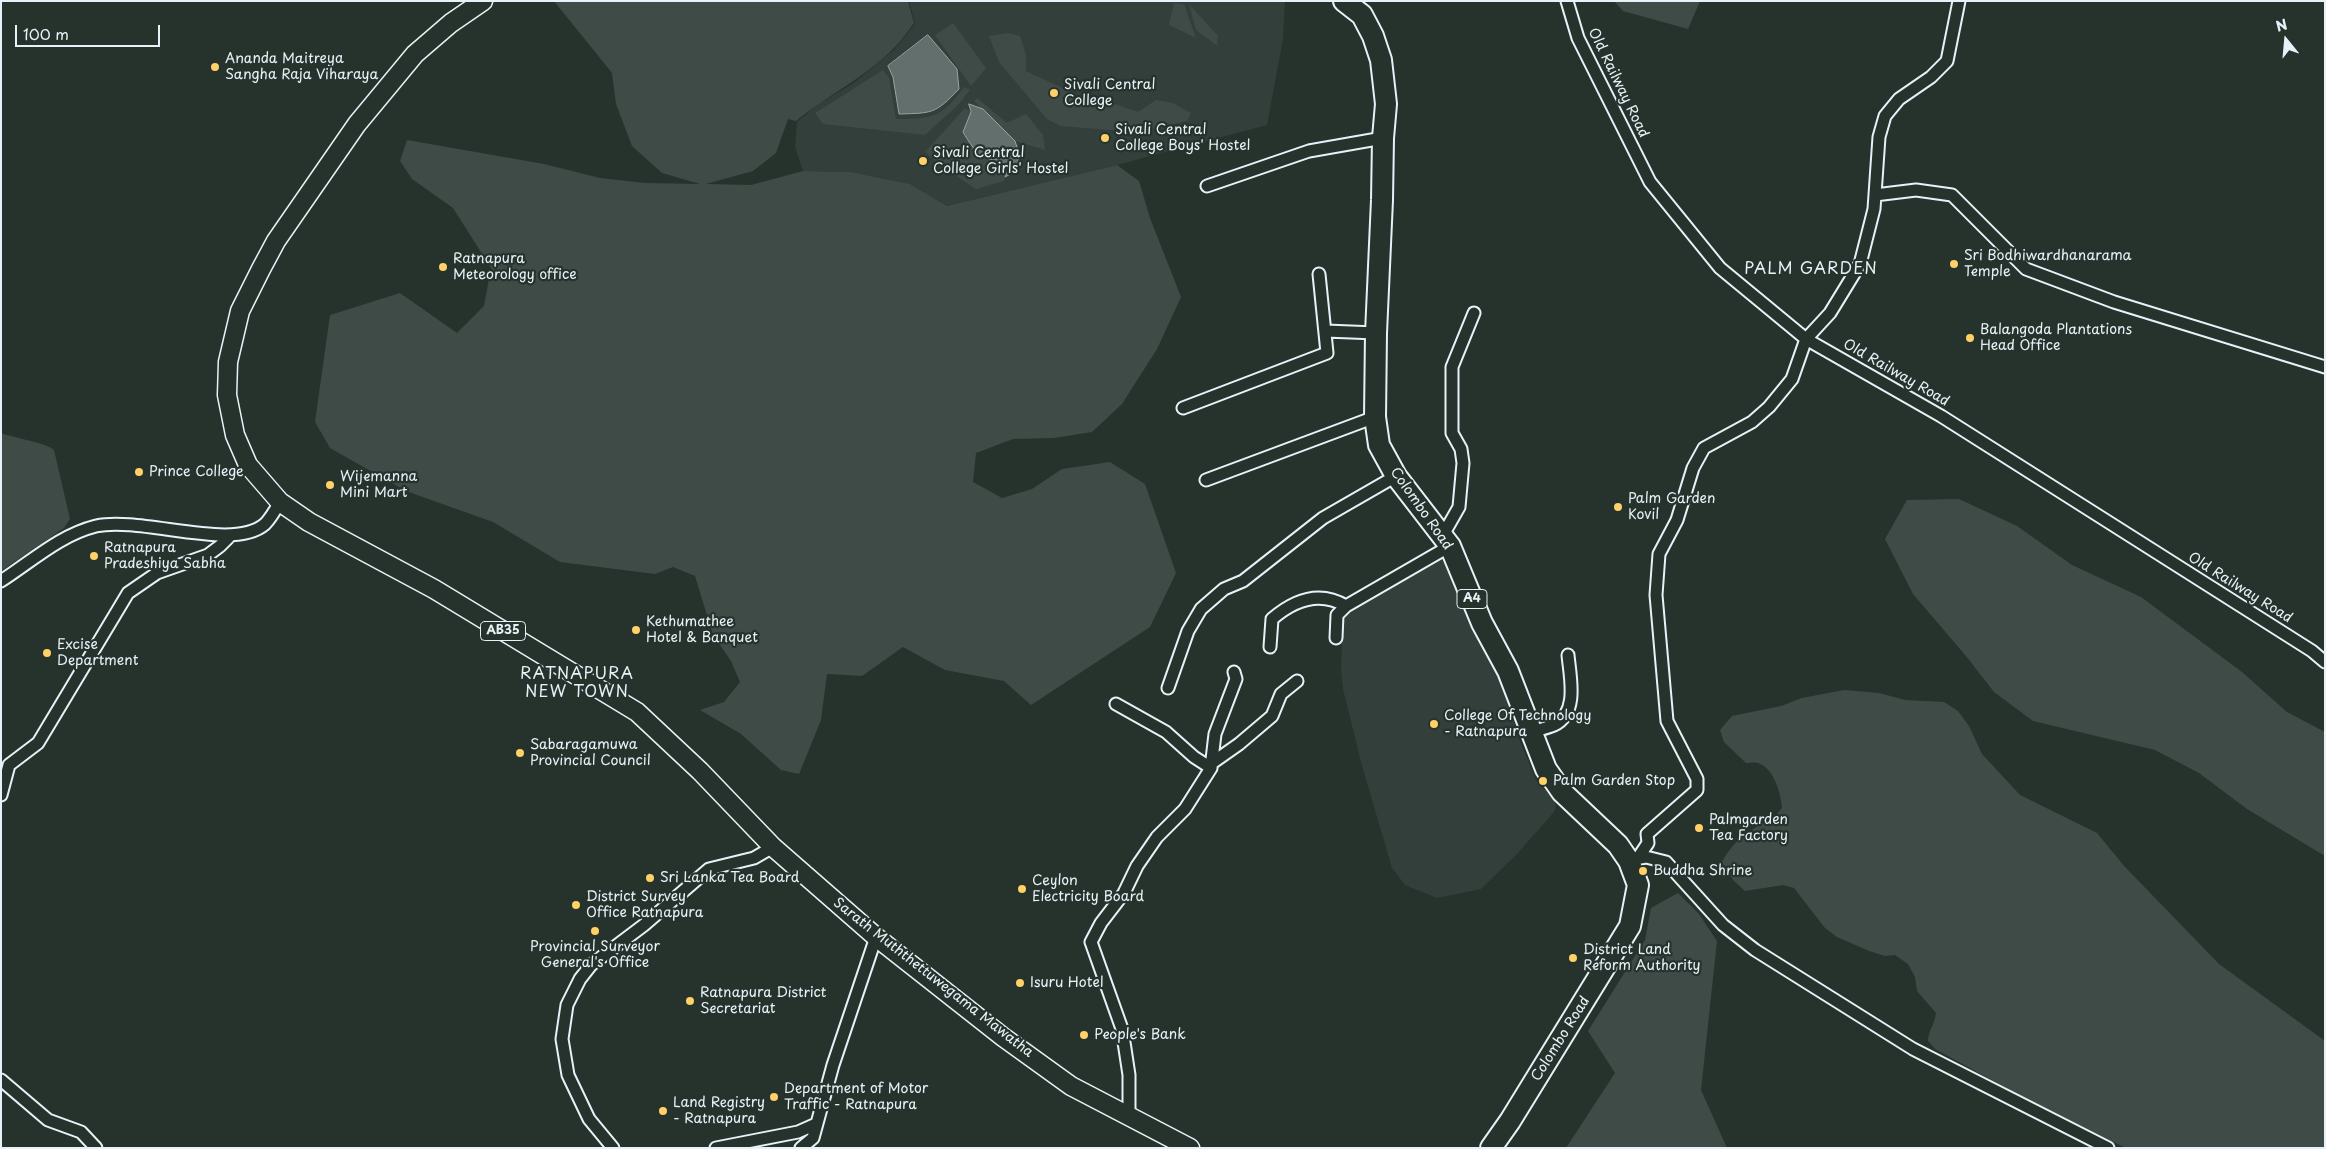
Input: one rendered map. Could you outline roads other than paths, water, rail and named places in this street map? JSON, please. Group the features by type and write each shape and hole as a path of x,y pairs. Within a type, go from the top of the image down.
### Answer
{"highway":[{"name":"Colombo Road","path":"1344,1 1362,15 1374,36 1381,60 1386,104 1383,138 1376,333 1375,417 1379,444 1396,476 1446,540 1482,623 1508,671 1546,769 1562,792 1634,859 1638,885 1630,926 1510,1122 1491,1148"}],"main road":[{"name":"Sarath Muththettuwegama Mawatha","path":"483,1 451,23 415,54 357,124 276,241 240,311 228,362 228,395 235,435 248,465 280,502 309,522 434,589 637,712 700,771 773,847 876,937 1003,1037 1071,1086 1190,1148"}],"street":[{"name":"Old Railway Road","path":"1567,1 1578,38 1650,182 1720,268 1806,339 1941,416 2312,651 2325,662"},
{"path":"1634,859 1648,843 1647,834 1697,790 1697,779 1666,721 1656,595 1659,554 1677,520 1693,468 1704,448 1752,422 1769,407 1792,378 1806,339 1830,313 1860,264 1875,195 1879,137 1885,116 1899,99 1932,77 1947,62 1959,1"},
{"path":"1207,186 1309,151 1383,138"},
{"path":"1875,195 1916,190 1952,195 2026,269 2114,302 2325,367"},
{"path":"1183,408 1327,354 1319,274"},
{"path":"1336,638 1337,615 1346,606 1446,540 1459,507 1463,463 1461,449 1452,433 1452,366 1474,313"},
{"path":"1326,331 1376,333"},
{"path":"1206,480 1375,417"},
{"path":"1168,688 1188,631 1202,609 1224,589 1243,581 1323,518 1396,476"},
{"path":"1,581 59,540 96,526 114,523 134,523 230,536 257,530 266,523 280,502"},
{"path":"1,795 9,765 38,743 128,593 156,574 208,555 230,536"},
{"path":"1270,647 1272,619 1282,611 1316,596 1332,598 1346,606"},
{"path":"1531,732 1556,724 1567,714 1572,691 1568,655"},
{"path":"1212,765 1215,734 1236,679 1234,672"},
{"path":"1129,1116 1129,1075 1122,1029 1091,942 1101,923 1124,893 1137,866 1157,837 1185,809 1212,765 1272,716 1281,694 1297,681"},
{"path":"1116,704 1166,732 1194,757 1212,765"},
{"path":"613,1148 589,1119 568,1075 562,1040 567,1005 580,979 591,965 644,925 709,869 754,858 773,847"},
{"path":"1634,859 1646,857 1666,862 1723,925 1755,950 1913,1049 2108,1148"},
{"path":"801,1148 813,1138 833,1065 876,937"},
{"path":"1,1080 48,1120 81,1132 96,1148"},
{"path":"716,1148 798,1132 816,1124"}],"place":[{"name":"Ananda Maitreya Sangha Raja Viharaya","path":"215,67"},
{"name":"Sivali Central College","path":"1054,93"},
{"name":"Sivali Central College Boys' Hostel","path":"1105,138"},
{"name":"Sivali Central College Girls' Hostel","path":"923,161"},
{"name":"Sri Bodhiwardhanarama Temple","path":"1954,264"},
{"name":"Ratnapura Meteorology office","path":"443,267"},
{"name":"Balangoda Plantations Head Office","path":"1970,338"},
{"name":"Prince College","path":"139,472"},
{"name":"Wijemanna Mini Mart","path":"330,485"},
{"name":"Palm Garden Kovil","path":"1618,507"},
{"name":"Ratnapura Pradeshiya Sabha","path":"94,556"},
{"name":"Kethumathee Hotel & Banquet","path":"636,630"},
{"name":"Excise Department","path":"47,653"},
{"name":"College Of Technology - Ratnapura","path":"1434,724"},
{"name":"Sabaragamuwa Provincial Council","path":"520,753"},
{"name":"Palm Garden Stop","path":"1543,781"},
{"name":"Palmgarden Tea Factory","path":"1699,828"},
{"name":"Buddha Shrine","path":"1643,871"},
{"name":"Sri Lanka Tea Board","path":"650,878"},
{"name":"Ceylon Electricity Board","path":"1022,889"},
{"name":"District Survey Office Ratnapura","path":"576,905"},
{"name":"Provincial Surveyor General's Office","path":"595,931"},
{"name":"District Land Reform Authority","path":"1573,958"},
{"name":"Isuru Hotel","path":"1020,983"},
{"name":"Ratnapura District Secretariat","path":"690,1001"},
{"name":"People's Bank","path":"1084,1035"},
{"name":"Department of Motor Traffic - Ratnapura","path":"774,1097"},
{"name":"Land Registry - Ratnapura","path":"663,1111"}],"district":[{"name":"PALM GARDEN","path":"1811,270"},
{"name":"RATNAPURA NEW TOWN","path":"577,684"}]}
